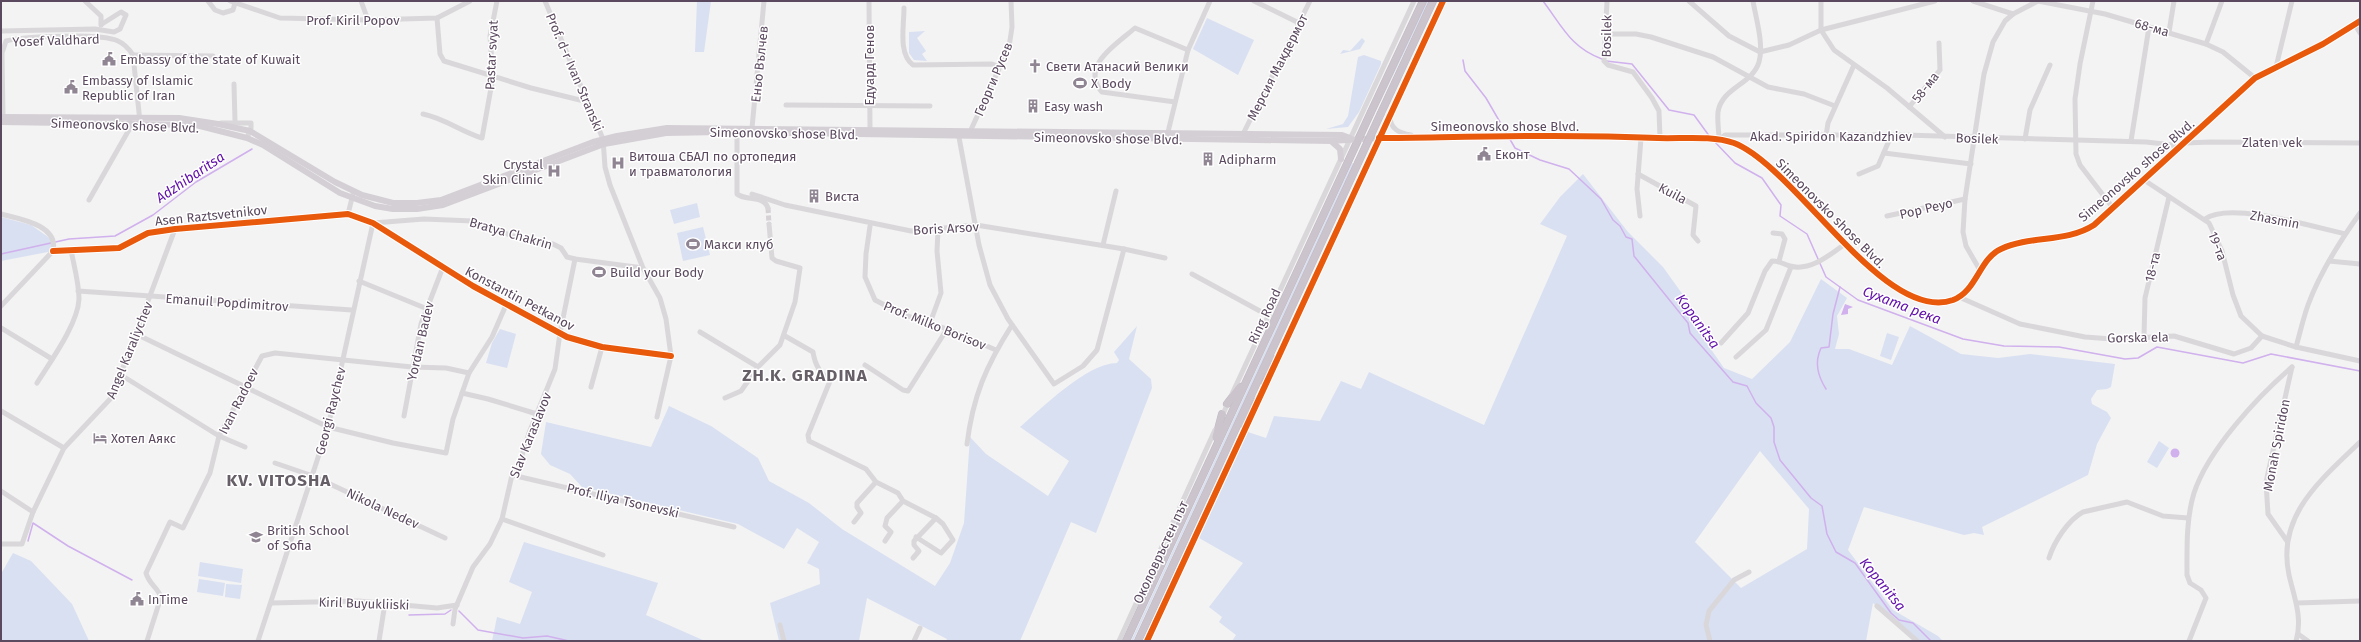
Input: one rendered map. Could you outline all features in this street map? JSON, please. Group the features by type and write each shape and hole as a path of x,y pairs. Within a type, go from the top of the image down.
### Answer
{"highway":[{"name":"Ring Road","path":"1126,641 1250,374 1344,160 1371,112 1423,1"},
{"name":"Ring Road","path":"1138,641 1433,1"},
{"path":"1265,384 1280,335"},
{"path":"1227,404 1250,374"},
{"path":"1226,451 1258,400"},
{"path":"1210,458 1222,414"}],"main road":[{"name":"Simeonovsko shose Blvd.","path":"2,119 140,120 179,118 218,124 250,131 352,195"},
{"name":"Simeonovsko shose Blvd.","path":"140,120 196,126 247,138 280,153 352,195 375,206 393,209 421,209 443,205 604,142 666,133 737,130 958,134 1168,132 1342,135 1350,138 1379,138"},
{"name":"Simeonovsko shose Blvd.","path":"737,130 752,128 870,130 958,134"},
{"name":"Simeonovsko shose Blvd.","path":"969,134 1331,141 1343,141 1350,138"},
{"path":"1331,141 1340,149 1344,160"}],"street":[{"path":"85,1 101,16 102,24"},
{"name":"Prof. Kiril Popov","path":"208,1 215,10 223,13 233,10 232,2 280,18 368,20 437,18 470,1"},
{"path":"361,1 368,20"},
{"name":"Pastar svyat","path":"423,114 441,118 453,123 461,131 482,138 493,77 490,36 497,1"},
{"name":"Prof. d-r Ivan Stranski","path":"545,1 604,142 607,175 643,264 663,306 669,332 671,356 657,417"},
{"name":"Еньо Вълчев","path":"752,128 764,1"},
{"name":"Едуард Генов","path":"869,1 870,130"},
{"name":"Георги Русев","path":"969,134 1000,67 1011,38 1011,1"},
{"path":"1168,132 1188,50 1210,1"},
{"path":"1254,1 1299,24"},
{"name":"Мерсия Макдермот","path":"1243,134 1310,1"},
{"name":"Околовръстен път","path":"1119,641 1222,414 1344,160 1350,138 1414,1"},
{"path":"1147,641 1443,1"},
{"name":"Bosilek","path":"1607,1 1604,59 1608,65 1633,72 1659,111 1660,138"},
{"path":"1689,1 1729,36 1760,52 1789,45 1821,30 1935,1"},
{"path":"1719,140 1718,112 1723,99 1732,89 1749,78 1755,72 1760,52 1753,1"},
{"path":"1821,30 1822,1"},
{"path":"1973,1 2013,14"},
{"path":"1981,272 1966,246 1963,232 1965,199 1984,74 1993,42 2005,21 2013,14 2038,1"},
{"name":"68-ма","path":"2038,1 2091,10 2206,44 2224,52 2255,78"},
{"path":"2093,1 2076,92 2076,154 2080,165 2113,208"},
{"path":"2169,32 2174,1"},
{"path":"2206,44 2222,1"},
{"path":"2276,67 2292,1"},
{"path":"904,8 905,56 913,65 992,64 1000,67"},
{"path":"1,31 95,28 114,32 120,29 126,15 119,12 95,28"},
{"path":"437,18 441,58 448,63 493,77 588,102"},
{"name":"Simeonovsko shose Blvd.","path":"1379,138 1660,138 1719,140 1733,143 1760,159 1845,244 1887,283 1898,290 1931,302 1948,302 1960,297 1969,288 1992,255 2003,248 2084,231 2113,208 2255,78 2323,44 2360,22"},
{"path":"2355,25 2360,33"},
{"path":"2131,141 2149,27"},
{"path":"1175,102 1102,92 1098,88 1096,73 1099,60 1136,28 1188,50"},
{"name":"Bosilek","path":"1821,30 1834,50 1854,66 1887,88 1945,137 2131,141 2173,144 2177,149"},
{"path":"1606,34 1636,34 1651,37 1713,57 1768,87 1804,94 1835,106"},
{"name":"Yosef Valdhard","path":"2,119 4,46 6,41 93,36 116,40 127,46 133,55"},
{"name":"58-ма","path":"1910,107 1940,70 1939,43"},
{"path":"140,120 133,55 213,56"},
{"path":"2025,139 2030,110 2050,65"},
{"path":"1826,136 1828,123 1854,66"},
{"path":"234,84 235,122"},
{"path":"786,105 930,106"},
{"path":"1390,115 1390,122 1397,131 1425,137"},
{"path":"89,200 130,128 130,120"},
{"name":"Simeonovsko shose Blvd.","path":"218,124 235,122 251,124 250,131"},
{"path":"737,130 737,194 759,200 766,204 768,208"},
{"path":"247,138 250,131"},
{"path":"958,134 976,225 990,285 1012,325 1054,384 1083,366 1096,350 1124,248"},
{"name":"Akad. Spiridon Kazandzhiev","path":"1719,140 1725,135 1945,137"},
{"path":"1859,174 1878,166 1891,136"},
{"path":"1640,216 1637,189 1641,138"},
{"name":"Zlaten vek","path":"2184,143 2360,143"},
{"path":"1884,153 1970,164"},
{"name":"Kuila","path":"1638,174 1696,206 1693,235 1698,241"},
{"name":"19-та","path":"2144,180 2205,219 2215,234 2222,251 2233,295 2241,316 2262,336"},
{"path":"1103,245 1116,192"},
{"name":"Boris Arsov","path":"752,194 785,205 900,229 921,231 976,225 1124,248 1165,258"},
{"path":"348,214 352,195"},
{"name":"18-та","path":"2144,337 2145,298 2169,197"},
{"name":"Pop Peyo","path":"1887,216 1965,199"},
{"name":"Zhasmin","path":"2205,219 2212,214 2221,212 2249,214 2345,234"},
{"path":"2296,347 2308,305 2329,261 2345,234 2360,213"},
{"path":"1,214 36,224 54,239 53,251 1,306"},
{"name":"Asen Raztsvetnikov","path":"53,251 119,248 148,233 175,229 348,214 373,223"},
{"name":"Bratya Chakrin","path":"373,223 424,219 473,220 478,224 519,238 553,244 561,248 567,257 575,259"},
{"name":"Konstantin Petkanov","path":"373,223 506,305 572,339 602,347 671,356"},
{"name":"Georgi Raychev","path":"258,641 328,427 352,310 373,223"},
{"path":"725,398 740,391 758,367 780,345 795,302 800,268 774,260 771,254 769,224"},
{"name":"Prof. Milko Borisov","path":"870,226 866,254 865,277 869,290 879,303 902,314 947,329 996,350"},
{"name":"Angel Karaliychev","path":"1,544 22,544 33,512 64,448 112,397 175,229"},
{"path":"930,323 941,294 936,251 938,230"},
{"path":"1773,233 1782,234 1785,239 1779,261"},
{"path":"1721,343 1748,313 1768,265 1772,261 1779,261 1791,267 1816,263 1845,244"},
{"path":"37,383 52,359 77,310 78,291 71,250"},
{"path":"575,259 643,264"},
{"name":"Slav Karaslavov","path":"453,624 457,606 473,567 490,544 502,519 512,475 517,471 555,369 560,333 575,259"},
{"path":"2329,261 2360,264"},
{"name":"Yordan Badev","path":"404,416 412,367 426,308 443,267"},
{"path":"1736,357 1766,330 1791,267"},
{"path":"1192,274 1269,316"},
{"path":"359,281 426,308"},
{"name":"Emanuil Popdimitrov","path":"78,291 352,310"},
{"name":"Gorska ela","path":"1960,297 2020,324 2086,337 2174,336 2234,354 2251,348 2262,336"},
{"path":"136,334 328,427 393,443 446,453 453,419 469,373 492,337 506,305"},
{"path":"967,444 974,402 996,350 1012,325"},
{"path":"1,328 52,359"},
{"path":"865,365 903,390 908,391 947,329"},
{"path":"700,332 758,367"},
{"path":"784,336 813,352 821,374 830,381 808,435 809,441 866,469 876,482 898,493 903,501 936,518 943,524 952,538 943,552 940,553 916,537"},
{"path":"2262,336 2296,347 2360,361"},
{"path":"591,388 602,347"},
{"name":"Ivan Radoev","path":"147,641 161,597 158,591 148,581 146,573 170,522 183,528 210,473 219,436 244,385 262,356 267,353 412,367 446,368 469,373"},
{"name":"Monah Spiridon","path":"2188,518 2194,492 2211,459 2250,410 2292,367 2266,482 2268,514 2287,541"},
{"path":"121,376 219,436 245,447"},
{"path":"462,393 488,399 537,414"},
{"path":"1,411 64,448"},
{"path":"2296,641 2298,634 2297,603 2286,562 2287,541 2293,519 2305,499 2321,480 2360,442"},
{"name":"Nikola Nedev","path":"275,463 313,476 445,538"},
{"name":"Prof. Iliya Tsonevski","path":"512,475 734,527"},
{"path":"854,522 862,513 857,507 857,503 876,482"},
{"path":"1,491 33,512"},
{"path":"885,541 891,532 885,526 885,521 903,501"},
{"path":"2050,558 2058,539 2078,515 2083,512 2127,502 2163,516 2188,518 2188,579 2190,583 2201,590 2206,598 2188,641"},
{"path":"913,558 919,551 914,545 916,537 936,518"},
{"path":"502,519 602,555"},
{"path":"1710,641 1706,625 1709,611 1734,580 1749,572"},
{"name":"Kiril Buyukliiski","path":"271,603 313,601 385,603 436,608 457,606"},
{"path":"2297,603 2360,601"},
{"path":"379,641 385,603"},
{"path":"1877,606 1917,641"},
{"path":"780,625 784,641"},
{"path":"914,641 920,628"},
{"path":"2298,634 2308,641"}],"shaded area":[{"path":"697,1 711,1 704,52 695,52"},
{"path":"1427,1 1429,1 1376,111"},
{"path":"1207,18 1254,40 1238,75 1193,49"},
{"path":"925,31 917,38 926,51 922,54 927,61 914,60 909,53 909,32"},
{"path":"1362,38 1365,41 1360,49 1340,54 1343,50 1350,51"},
{"path":"1364,55 1381,61 1381,64 1359,112 1348,127 1326,129 1343,124 1348,116 1358,57"},
{"path":"1352,163 1354,164 1133,641 1131,641"},
{"path":"1583,174 1628,232 1663,267 1696,313 1701,335 1724,368 1752,379 1790,342 1821,279 1847,298 1837,316 1839,334 1835,349 1849,349 1892,365 1910,326 1961,354 1998,358 2030,354 2115,364 2111,387 2097,390 2091,399 2092,404 2107,412 2111,418 2097,444 2088,475 1982,527 1984,535 1974,533 1964,535 1864,507 1848,550 1893,610 1938,636 1943,641 1914,641 1873,603 1866,641 1232,641 1236,635 1219,622 1222,617 1209,607 1243,563 1199,538 1248,432 1266,438 1274,416 1320,421 1341,381 1361,389 1369,372 1484,425 1567,236 1540,224 1560,197","holes":["1760,451 1809,509 1807,549 1741,588 1695,542"]},
{"path":"697,203 700,217 674,224 670,210"},
{"path":"1,217 31,225 51,239 53,251 1,261"},
{"name":"Макси клуб","path":"703,227 710,255 683,261 677,233"},
{"path":"1845,304 1853,307 1848,309 1848,314 1841,315"},
{"path":"1137,326 1129,359 1151,379 1152,388 1096,533 1071,522 1020,641 946,641 947,639 867,598 859,641 779,641 770,603 820,584 819,569 807,563 819,542 797,528 784,549 738,524 582,487 570,474 550,465 541,454 546,422 651,447 669,406 711,426 758,458 769,481 809,503 842,529 935,586 950,563 964,523 970,437 986,454 1048,496 1069,461 1020,427 1052,398 1079,378 1092,370 1105,365 1117,363 1119,360 1114,352"},
{"path":"500,329 516,334 507,368 486,363 492,343"},
{"path":"1887,333 1899,337 1891,360 1880,356"},
{"path":"1247,420 1145,641 1142,641 1235,441"},
{"path":"2159,441 2169,448 2157,468 2147,462"},
{"path":"2173,449 2177,449 2179,453 2177,457 2173,457 2171,455 2171,451"},
{"path":"1201,469 1123,641 1121,641"},
{"path":"524,542 658,583 646,615 705,641 492,641 497,617 520,624 532,592 509,582"},
{"path":"13,553 31,561 72,604 89,641 1,641 1,574"},
{"path":"200,562 243,569 241,583 198,576"},
{"path":"199,579 225,583 223,596 197,592"},
{"path":"226,584 242,585 240,599 225,597"}],"waterway":[{"name":"Сухата река","path":"1543,1 1568,35 1582,49 1602,59"},
{"name":"Kopanitsa","path":"1463,60 1465,71 1486,98 1515,148 1540,160 1569,169 1601,199 1613,220 1620,226 1626,237 1632,239 1634,256 1688,323 1690,333 1733,382 1747,386 1756,403 1771,418 1774,427 1774,442 1780,460 1811,498 1822,506 1827,534 1836,552 1855,563 1891,613 1899,620 1913,623 1931,641"},
{"name":"Сухата река","path":"1606,61 1632,64 1669,110 1694,115 1710,137"},
{"name":"Сухата река","path":"1713,140 1735,163 1762,178 1781,205 1780,216 1807,234 1826,277 1858,300 1963,339 2004,346 2059,347 2125,359 2138,358 2157,347 2243,363 2271,354 2360,371"},
{"name":"Adzhibaritsa","path":"1,254 69,239 115,236 153,215 196,182 252,149"},
{"path":"1826,389 1819,374 1817,364 1821,348 1829,347 1833,314 1840,287"},
{"path":"28,541 33,523 68,546 132,580"},
{"path":"409,615 445,614 451,610"},
{"path":"459,611 478,630 523,638 547,636 569,641"}],"tunnel":[{"path":"768,208 769,224"}],"cycle path":[{"path":"1147,641 1443,1"},
{"path":"1379,138 1588,136 1706,138 1734,143 1758,158 1785,181 1841,240 1870,267 1898,289 1926,301 1953,300 1968,290 1982,267 2001,249 2024,242 2072,234 2083,231 2094,225 2255,78 2323,44 2360,21"},
{"path":"53,251 119,248 148,233 175,229 348,214 373,223 473,286 567,337 602,347 671,356"}],"place":[{"name":"Embassy of the state of Kuwait","path":"109,59"},
{"name":"Свети Атанасий Велики","path":"1035,66"},
{"name":"X Body","path":"1080,83"},
{"name":"Embassy of Islamic Republic of Iran","path":"71,87"},
{"name":"Easy wash","path":"1033,106"},
{"name":"Еконт","path":"1484,154"},
{"name":"Adipharm","path":"1208,159"},
{"name":"Витоша СБАЛ по ортопедия и травматология","path":"618,163"},
{"name":"Crystal Skin Clinic","path":"554,171"},
{"name":"Виста","path":"814,196"},
{"name":"Макси клуб","path":"693,244"},
{"name":"Build your Body","path":"599,272"},
{"name":"Хотел Аякс","path":"100,438"},
{"name":"British School of Sofia","path":"256,537"},
{"name":"InTime","path":"137,599"}],"district":[{"name":"ZH.K. GRADINA","path":"805,375"},
{"name":"KV. VITOSHA","path":"279,480"}]}
